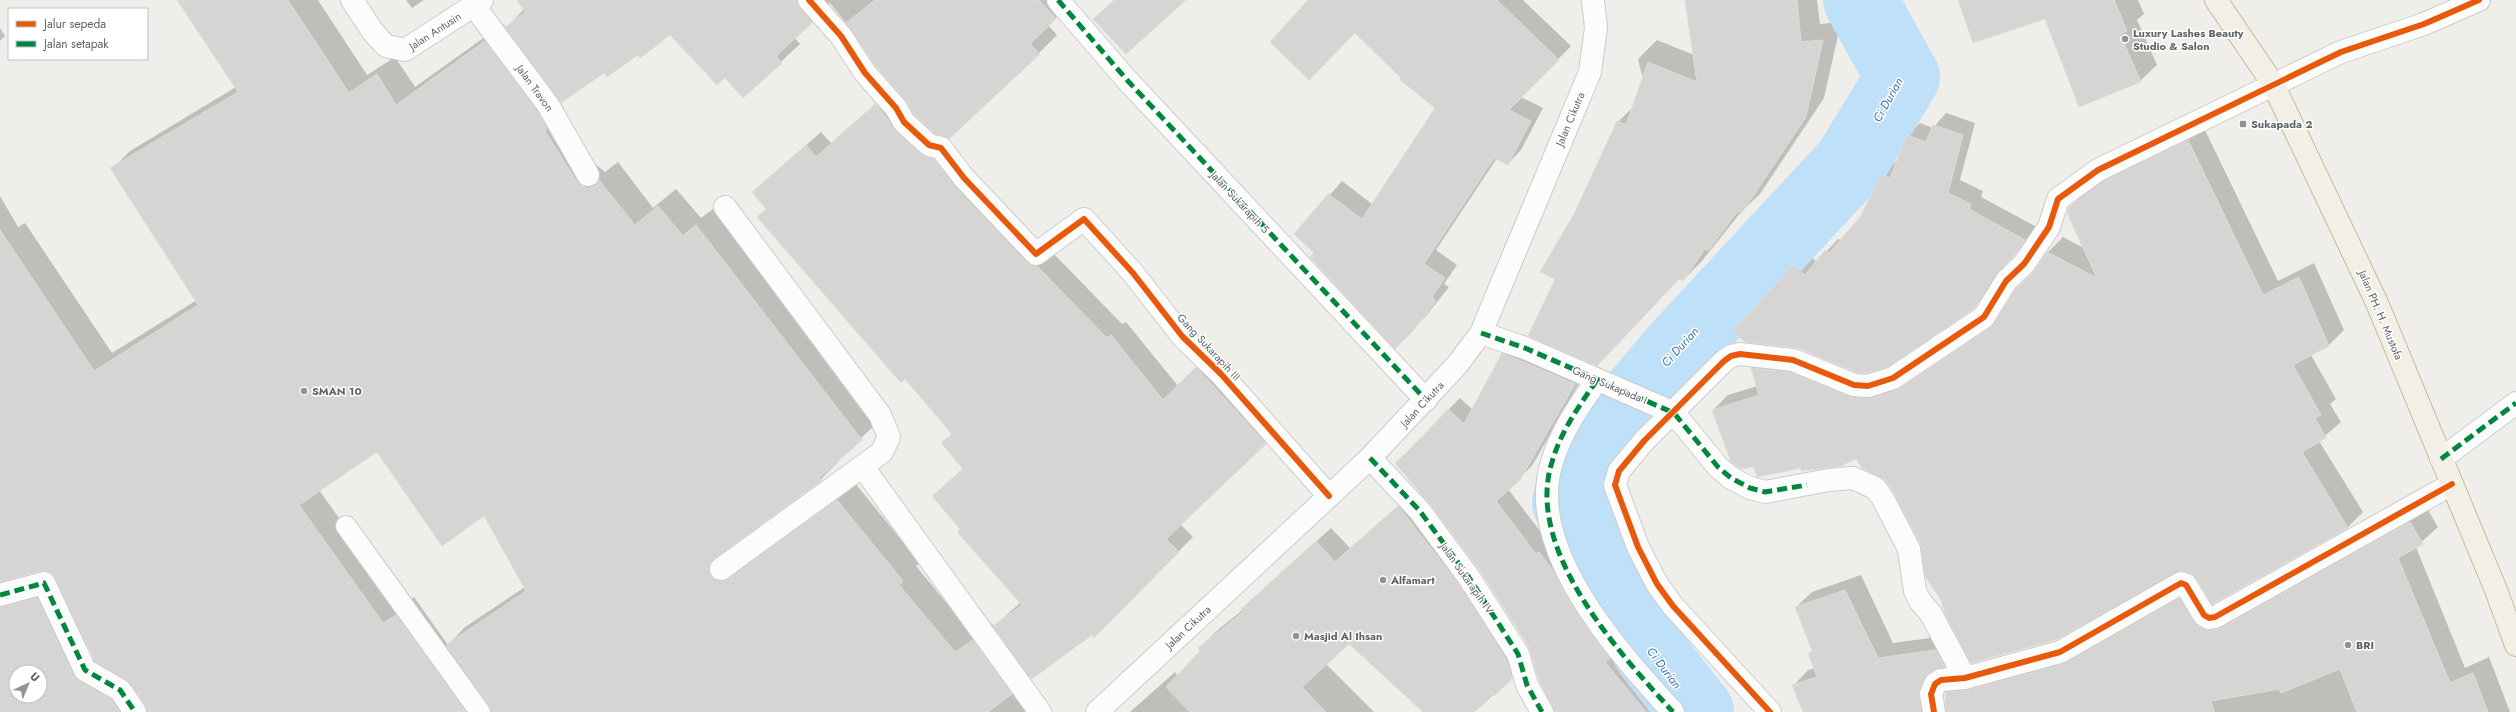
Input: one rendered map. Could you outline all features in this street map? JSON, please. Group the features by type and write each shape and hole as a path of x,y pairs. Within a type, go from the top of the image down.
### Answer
{"highway":[{"name":"Jalan PH. H. Mustofa","path":"2216,0 2273,84 2377,303 2452,484 2516,645"}],"street":[{"name":"Jalan Antusin","path":"352,0 373,32 386,46 405,50 478,3"},
{"name":"Gang Sukarapih III","path":"809,0 841,36 865,73 896,108 904,122 929,145 937,145 941,148 964,178 1036,254 1084,219 1133,273 1182,336 1221,374 1329,496"},
{"name":"Jalan Sukarapih 5","path":"1058,0 1127,80 1426,400"},
{"name":"Jalan Cikutra","path":"1097,712 1370,458 1426,400 1481,333 1590,72 1596,28 1593,0"},
{"path":"1770,712 1673,606 1657,584 1638,547 1615,485 1619,471 1644,441 1724,361 1731,356 1740,354 1793,360 1854,386 1868,386 1893,378 1984,317 2006,281 2024,264 2049,227 2058,199 2098,170 2273,84 2342,52 2424,24 2479,0"},
{"name":"Jalan Travon","path":"478,3 548,105 588,175"},
{"path":"721,569 863,467 882,452 889,437 880,415 725,207"},
{"name":"Gang Sukapada I","path":"1481,333 1525,348 1673,412 1718,467 1731,478 1765,492 1829,480 1853,478 1874,488 1882,497 1909,549 1915,591 1920,602 1931,614 1965,678"},
{"path":"1601,381 1565,428 1551,463 1546,490 1550,525 1561,558 1585,601 1615,645 1673,712"},
{"path":"2441,458 2516,403"},
{"name":"Jalan Sukarapih IV","path":"1370,458 1419,510 1468,576 1518,654 1527,685 1542,712"},
{"path":"863,467 1040,712"},
{"path":"1934,712 1931,694 1935,684 1941,680 1965,678 2060,652 2181,583 2186,585 2204,615 2209,618 2215,617 2452,484"},
{"path":"0,595 44,583 85,670 120,690 135,712"}],"lane":[{"path":"346,526 480,712"}],"building":[{"path":"177,0 288,0 349,93 377,74 396,105 485,41 538,112 547,129 545,131 577,182 587,189 595,186 599,180 635,225 658,206 683,236 696,225 862,440 819,478 821,481 714,559 709,570 711,577 722,581 728,579 837,500 903,581 899,585 955,652 973,640 1012,694 988,712 491,712 489,705 446,645 526,591 484,516 442,546 377,452 299,505 383,623 396,615 466,712 147,712 145,705 130,683 95,661 52,573 41,571 0,582 0,230 94,371 198,305 110,168 238,92"},
{"path":"517,0 797,0 800,8 812,23 776,56 782,63 743,98 725,78 717,85 670,35 640,58 638,55 607,77 604,73 561,103 505,27 525,12"},
{"path":"875,0 1039,0 1056,19 1030,44 1040,54 949,139 935,134 914,114 905,100 875,65 846,23"},
{"path":"1114,0 1186,0 1126,54 1093,19"},
{"path":"1308,0 1497,0 1559,60 1509,110 1531,121 1508,165 1494,158 1424,264 1445,278 1432,297 1436,301 1413,331 1395,349 1310,257 1314,253 1294,234 1328,194 1362,219 1435,108 1400,80 1401,78 1355,33 1309,80 1270,42"},
{"path":"1685,0 1797,0 1801,42 1823,40 1806,117 1741,214 1738,211 1708,251 1705,249 1683,281 1679,279 1597,366 1528,336 1555,279 1540,272 1574,214 1617,121 1626,125 1648,62 1697,82"},
{"path":"1958,0 2114,0 2127,31 2120,34 2141,82 2079,107 2045,19 1973,43"},
{"path":"876,104 896,131 921,154 934,159 955,187 1027,263 1037,266 1107,338 1111,335 1163,400 1196,367 1266,444 1166,539 1179,552 1094,638 1092,635 1032,679 993,626 1022,605 957,532 960,529 932,496 963,469 941,443 952,434 905,379 901,383 757,217 766,209 752,192 806,145 816,157"},
{"path":"1933,125 1963,135 1948,193 1971,204 1969,209 2025,240 2014,256 1995,274 1975,308 1888,367 1866,373 1857,373 1798,348 1745,342 1733,331 1793,265 1805,275 1825,250 1829,253 1861,216 1881,174 1890,178 1907,135 1926,142"},
{"path":"2188,140 2263,295 2299,277 2329,346 2293,365 2321,415 2315,418 2326,438 2302,452 2348,528 2212,604 2196,578 2191,573 2180,571 2055,640 1971,663 1945,614 1941,600 1925,576 1920,543 1893,491 1885,480 1862,468 1856,459 1841,466 1801,471 1801,468 1757,477 1754,467 1741,469 1731,462 1712,410 1759,395 1751,368 1790,372 1853,397 1872,398 1897,390 1991,327 2016,289 2033,273 2047,252 2097,278 2067,213 2069,207 2104,181"},
{"path":"1502,353 1575,384 1520,480 1496,501 1536,554 1539,552 1552,569 1571,604 1610,658 1605,662 1646,712 1555,712 1539,680 1529,647 1479,569 1429,503 1395,463 1417,443 1448,409 1464,424"},
{"path":"1398,506 1458,583 1506,659 1512,679 1494,696 1492,694 1475,712 1423,712 1349,644 1302,687 1326,712 1190,712 1166,687 1200,651 1198,648 1243,612 1241,609 1316,541 1335,562"},
{"path":"2410,522 2423,544 2398,558 2450,683 2473,673 2488,712 2357,712 2340,669 2281,693 2279,689 2211,701 2214,712 1946,712 1945,692 1968,690 2063,664 2179,598 2198,626 2211,630 2221,628"},
{"path":"1845,590 1878,658 1936,650 1945,667 1934,670 1923,679 1919,696 1921,712 1803,712 1792,685 1817,677 1808,654 1813,653 1795,607"},
{"path":"37,598 74,676 111,699 120,712 0,712 0,607"}],"waterway":[{"name":"Ci Durian","path":"1697,712 1650,652 1569,503 1597,445 1680,347 1850,164 1903,77 1860,0"}],"marked path":[{"path":"1058,0 1127,80 1426,400"},
{"path":"1481,333 1525,348 1674,413 1718,467 1731,478 1750,488 1765,492 1807,485"},
{"path":"1597,380 1565,429 1552,462 1547,495 1552,529 1564,564 1582,598 1627,660 1673,712"},
{"path":"2441,459 2516,403"},
{"path":"1370,458 1419,510 1468,576 1518,654 1527,685 1542,712"},
{"path":"0,595 44,583 85,670 120,690 135,712"}],"cycle path":[{"path":"809,0 841,36 865,73 896,108 904,122 929,145 941,148 964,178 1036,254 1084,219 1133,273 1182,336 1221,374 1329,496"},
{"path":"1770,712 1673,606 1657,584 1638,547 1615,485 1619,471 1644,441 1724,361 1731,356 1740,354 1793,360 1854,385 1868,386 1893,378 1984,317 2006,281 2024,264 2049,227 2058,199 2098,170 2341,52 2424,24 2479,0"},
{"path":"1934,712 1931,694 1935,684 1941,680 1965,678 2060,652 2181,583 2186,585 2204,615 2209,618 2215,617 2452,484"}],"place":[{"name":"Luxury Lashes Beauty Studio & Salon","path":"2125,39"},
{"name":"Sukapada 2","path":"2243,124"},
{"name":"SMAN 10","path":"304,391"},
{"name":"Alfamart","path":"1383,580"},
{"name":"Masjid Al Ihsan","path":"1296,636"},
{"name":"BRI","path":"2348,645"}]}
